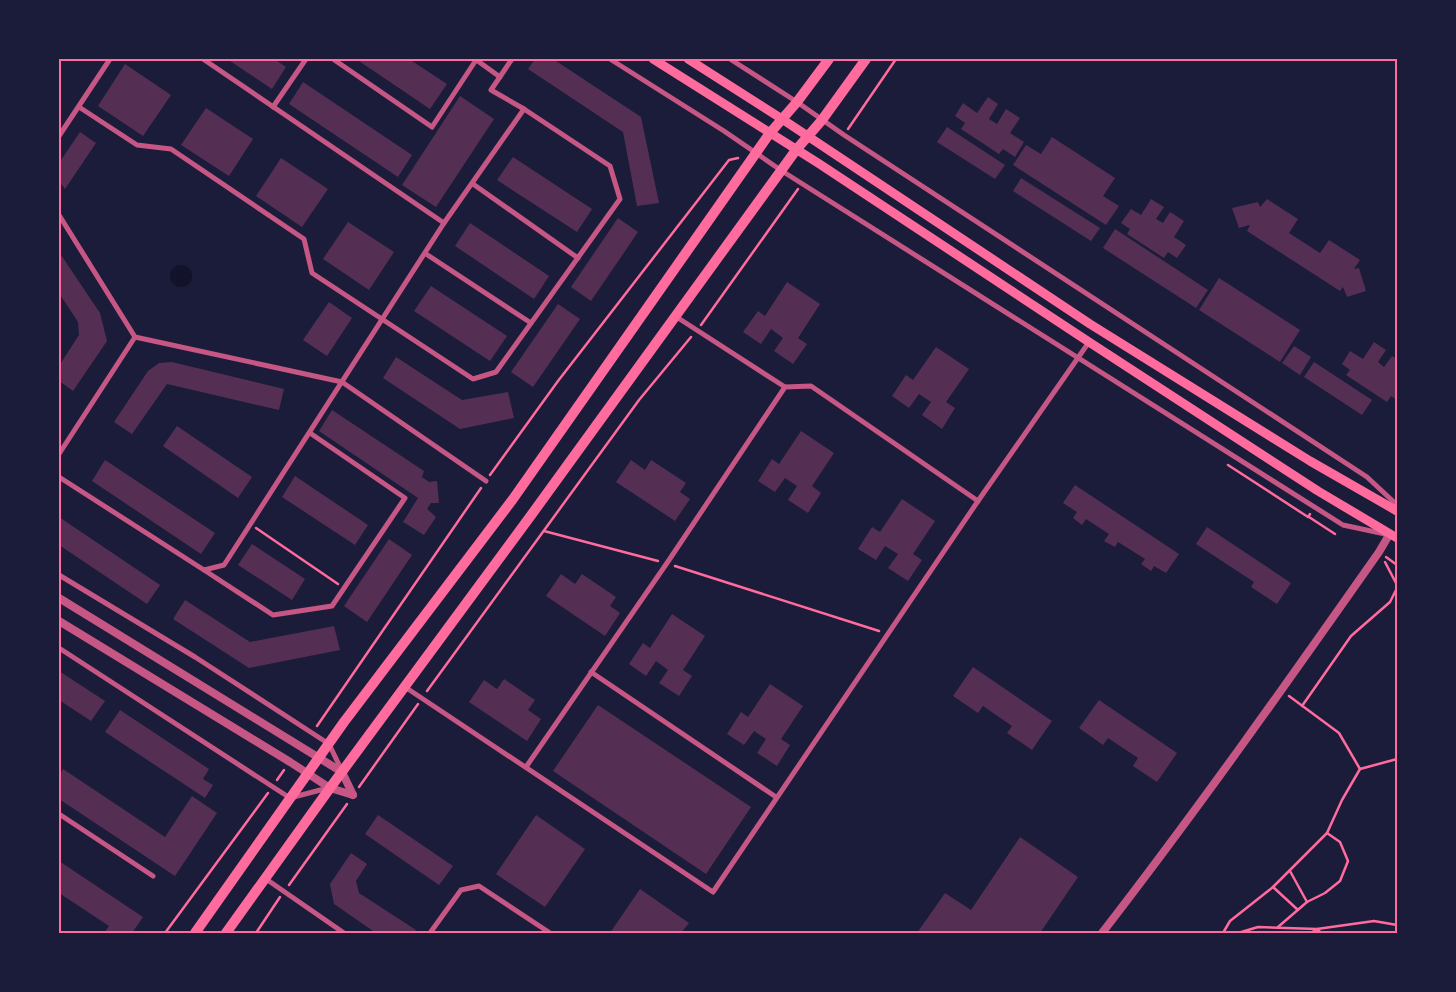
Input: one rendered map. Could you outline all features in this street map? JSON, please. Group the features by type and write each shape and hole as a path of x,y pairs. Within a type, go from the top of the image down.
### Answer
{"main road":[{"path":"653,59 770,133 1318,491 1393,537"},
{"path":"688,59 808,136 1138,355 1310,461 1397,511"},
{"path":"195,933 319,757 513,499 770,133 797,102 829,59"},
{"path":"226,933 796,150 822,120 866,59"}],"street":[{"path":"59,136 110,59"},
{"path":"203,59 444,223"},
{"path":"273,107 306,59"},
{"path":"335,59 432,127 475,59 500,77"},
{"path":"79,106 137,145 171,150 304,239 312,273 473,379 496,372 620,199 610,166 524,109 491,90 512,59"},
{"path":"610,59 802,184 1343,525 1393,537 1379,552 1162,856 1102,933"},
{"path":"730,59 1367,477 1397,505"},
{"path":"204,570 224,565 384,320 444,223 524,109"},
{"path":"473,184 578,258"},
{"path":"59,215 135,337 342,382 486,481"},
{"path":"426,254 531,323"},
{"path":"675,316 785,387 811,386 978,501"},
{"path":"59,454 135,337"},
{"path":"404,686 713,892 978,501 1089,342"},
{"path":"526,767 785,387"},
{"path":"59,477 273,615 332,606 405,498 310,432"},
{"path":"59,575 195,657 329,744 353,795"},
{"path":"59,598 342,772"},
{"path":"59,621 330,788 353,795"},
{"path":"59,648 290,798 330,788"},
{"path":"591,672 776,797"},
{"path":"59,814 153,876"},
{"path":"266,879 344,933"},
{"path":"430,933 461,890 479,886 550,933"}],"path":[{"path":"844,135 896,59"},
{"path":"312,733 486,481 558,381 729,160 738,158"},
{"path":"256,933 422,698 639,400 697,330 802,184"},
{"path":"1308,517 1335,534"},
{"path":"250,524 344,588"},
{"path":"544,531 666,563 888,634"},
{"path":"1302,706 1351,636 1390,602 1397,586 1379,552"},
{"path":"1281,690 1339,733 1360,769"},
{"path":"1223,933 1230,921 1273,887 1327,833 1342,800 1360,769 1397,759"},
{"path":"165,933 290,762"},
{"path":"1278,928 1307,902 1324,894 1340,881 1348,861 1340,842 1327,833"},
{"path":"1290,871 1307,902"},
{"path":"1273,887 1298,910"},
{"path":"1238,933 1258,927 1317,929 1374,921 1397,925"},
{"path":"1311,933 1317,929"},
{"path":"1317,929 1320,933"}],"shaded area":[{"path":"177,265 185,265 192,272 192,280 185,287 177,287 170,280 170,272"}],"building":[{"path":"227,59 274,59 286,67 272,89"},
{"path":"356,59 409,59 447,84 430,109"},
{"path":"535,59 553,59 641,117 659,203 637,206 623,132 528,69"},
{"path":"125,64 171,95 143,136 98,106"},
{"path":"303,82 412,155 398,177 289,104"},
{"path":"460,96 494,119 436,207 402,185"},
{"path":"988,97 998,104 989,119 997,124 1006,109 1020,118 1010,133 1024,142 1015,157 1003,149 999,154 961,129 965,123 955,116 963,103 977,113"},
{"path":"206,108 253,139 229,176 181,145"},
{"path":"947,127 1005,165 995,179 937,142"},
{"path":"80,132 96,143 65,189 59,181 59,163"},
{"path":"1052,137 1115,178 1103,196 1119,206 1106,225 1013,165 1026,145 1041,154"},
{"path":"513,157 592,209 577,232 497,180"},
{"path":"281,158 328,189 302,227 256,196"},
{"path":"1021,178 1100,228 1091,241 1013,191"},
{"path":"1151,199 1164,207 1156,219 1163,223 1170,212 1184,221 1174,237 1186,245 1177,258 1168,252 1164,258 1127,234 1130,229 1121,223 1131,209 1141,215"},
{"path":"1267,199 1298,219 1289,233 1320,253 1329,240 1360,260 1354,269 1359,268 1366,291 1347,297 1343,287 1340,291 1247,231 1250,225 1239,228 1232,208 1258,202 1260,207"},
{"path":"618,218 638,232 591,301 571,287"},
{"path":"348,222 394,252 369,290 323,259"},
{"path":"470,223 549,276 534,299 455,246"},
{"path":"1115,229 1208,290 1196,308 1103,248"},
{"path":"59,252 100,313 107,341 73,391 59,381 59,366 79,335 78,322 59,293"},
{"path":"1219,278 1300,330 1280,362 1199,310"},
{"path":"787,282 820,304 798,338 807,344 793,364 774,351 783,338 771,329 761,344 743,332 758,311 765,316"},
{"path":"431,286 507,336 490,361 414,311"},
{"path":"329,302 352,318 327,356 303,340"},
{"path":"558,304 580,319 533,387 511,372"},
{"path":"1374,342 1386,350 1378,362 1384,367 1392,356 1397,359 1397,400 1391,396 1387,402 1346,375 1350,370 1342,364 1350,351 1363,359"},
{"path":"1294,346 1311,357 1300,375 1282,363"},
{"path":"936,347 969,369 946,402 955,408 942,429 922,415 931,402 919,394 909,408 892,396 906,375 913,380"},
{"path":"396,357 462,400 508,392 514,418 460,429 383,378"},
{"path":"172,362 284,389 279,410 167,384 132,434 114,422 148,371 159,363"},
{"path":"1314,362 1372,400 1362,415 1304,377"},
{"path":"332,410 424,471 422,477 429,482 437,481 439,503 431,503 427,509 436,517 424,535 403,522 418,498 319,431"},
{"path":"177,426 252,477 238,498 163,446"},
{"path":"801,431 834,453 812,486 821,493 808,513 788,500 797,486 785,478 775,492 758,481 772,459 779,464"},
{"path":"105,460 215,533 201,554 92,481"},
{"path":"631,460 645,470 651,460 686,483 680,492 690,499 675,521 616,482"},
{"path":"295,476 368,525 355,545 282,497"},
{"path":"1075,485 1179,554 1166,573 1154,566 1151,571 1141,564 1145,559 1118,542 1115,547 1104,541 1109,534 1086,519 1082,525 1073,518 1077,512 1063,503"},
{"path":"902,499 935,521 913,554 922,560 908,581 888,568 898,554 885,546 876,560 858,549 872,527 880,532"},
{"path":"59,517 160,585 147,604 59,545"},
{"path":"1207,527 1291,583 1277,604 1251,587 1254,582 1196,544"},
{"path":"389,539 412,555 367,622 344,606"},
{"path":"252,544 305,579 292,600 238,565"},
{"path":"561,574 575,584 582,574 616,597 610,606 620,613 605,636 546,596"},
{"path":"185,600 250,642 334,626 340,650 249,668 173,619"},
{"path":"672,614 705,636 683,670 692,676 679,696 659,683 668,670 656,661 646,676 629,664 643,643 650,648"},
{"path":"973,667 1052,721 1032,750 1007,733 1012,726 983,706 978,713 953,696"},
{"path":"59,671 105,701 91,721 59,700"},
{"path":"504,679 535,700 528,710 541,719 527,741 469,702 484,680 497,689"},
{"path":"770,684 803,706 781,739 790,745 777,766 757,753 766,739 754,731 744,745 727,734 741,712 748,717"},
{"path":"1099,700 1177,753 1157,782 1133,766 1138,758 1108,738 1103,745 1079,728"},
{"path":"598,705 751,807 706,874 553,771"},
{"path":"120,710 209,769 203,779 213,785 205,798 105,732"},
{"path":"63,769 165,837 192,796 217,813 175,876 59,799 59,776"},
{"path":"378,815 453,866 439,885 365,834"},
{"path":"536,815 585,849 545,907 496,874"},
{"path":"1020,837 1078,877 1040,933 917,933 945,893 971,910"},
{"path":"351,853 367,864 356,881 359,893 416,930 414,933 376,933 334,904 330,884"},
{"path":"59,861 143,917 132,933 104,933 109,926 59,893"},
{"path":"640,889 689,923 681,933 610,933"}]}
